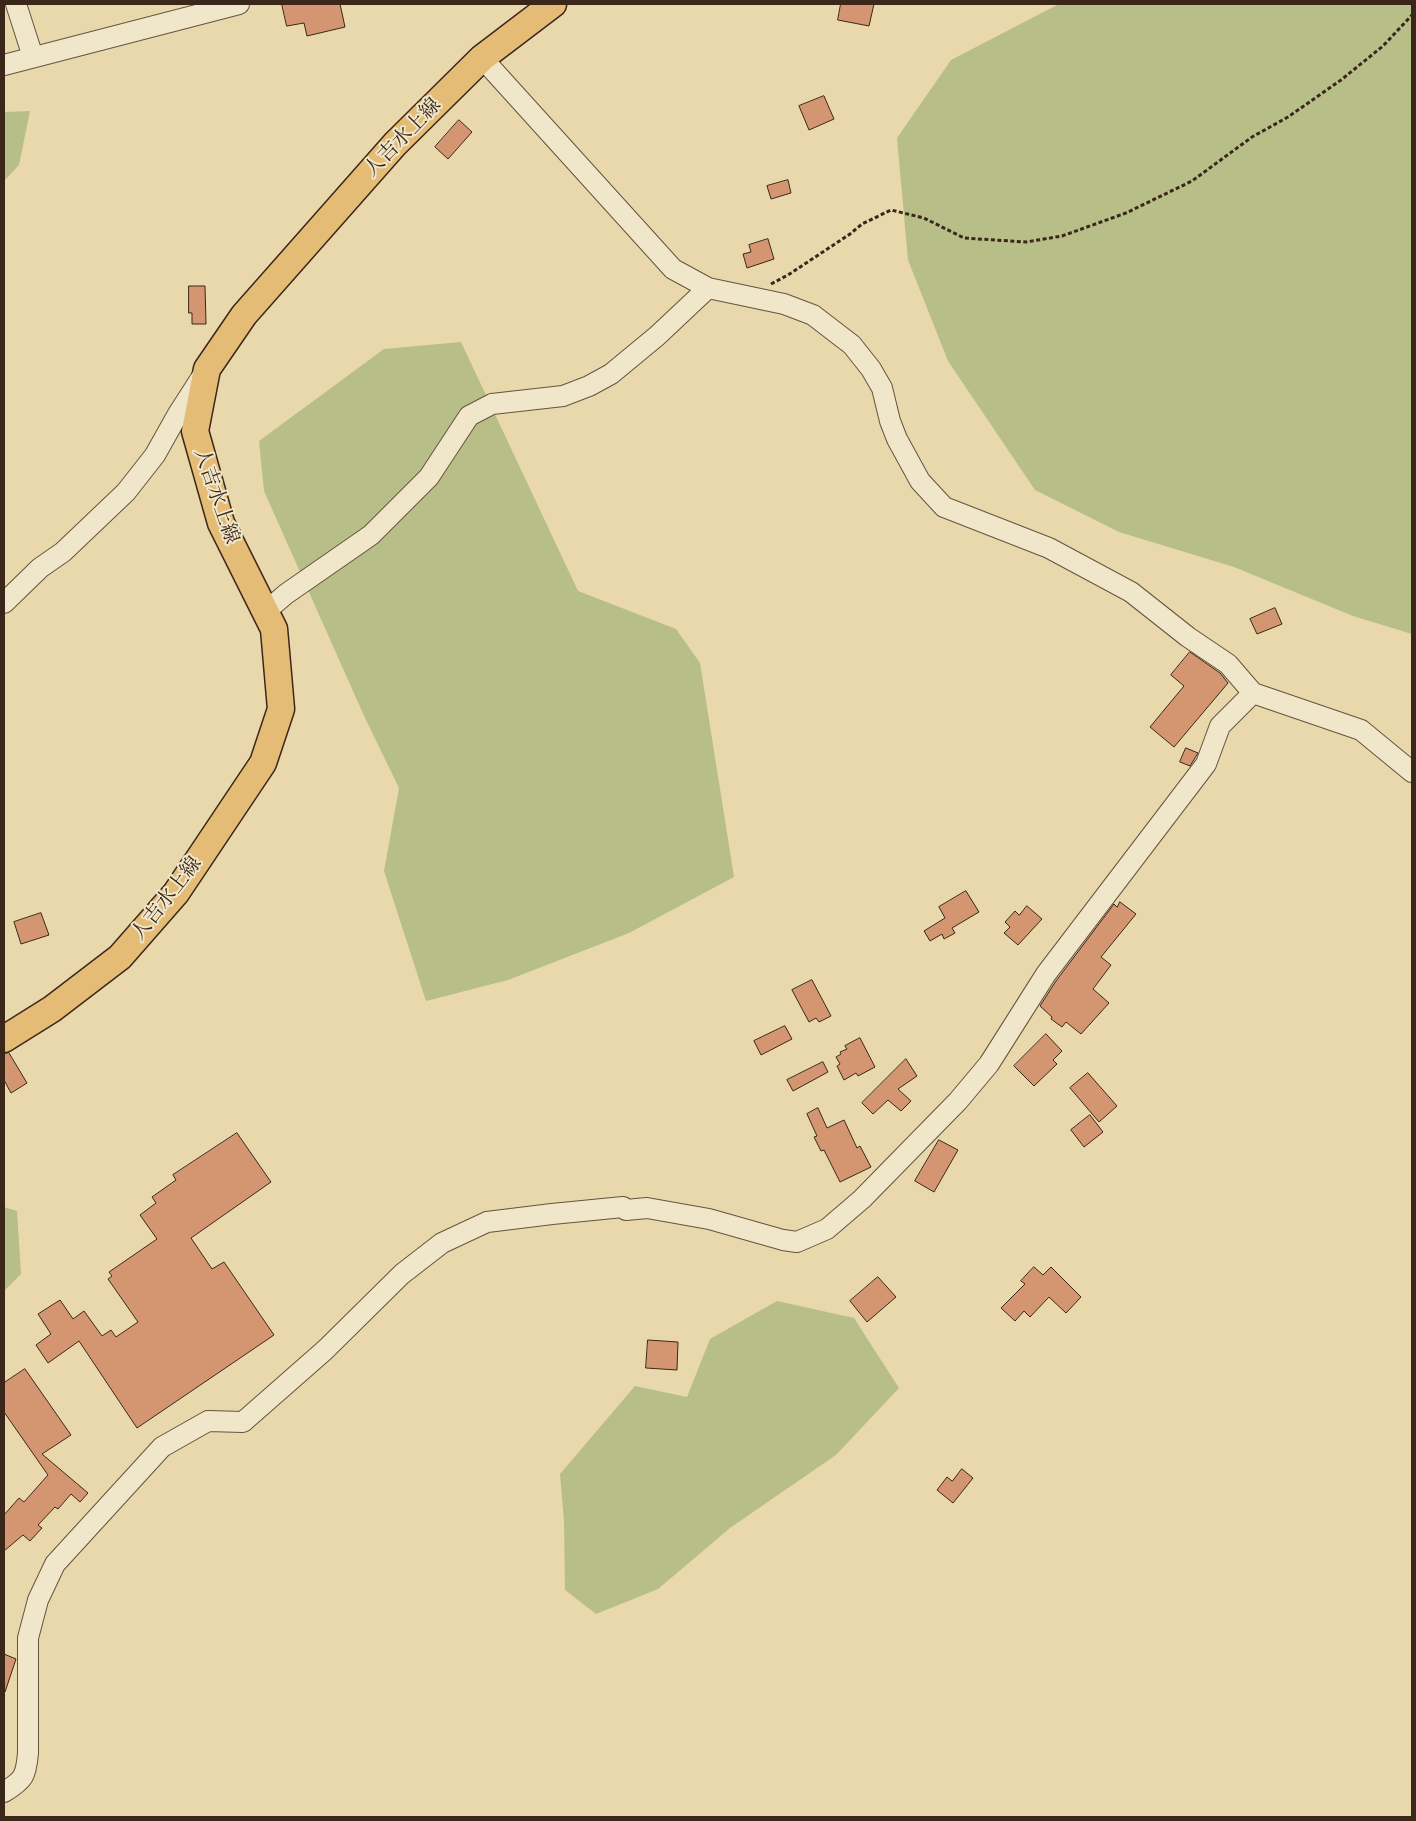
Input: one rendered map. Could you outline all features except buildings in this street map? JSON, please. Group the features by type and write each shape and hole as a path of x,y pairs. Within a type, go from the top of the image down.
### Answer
{"main road":[{"name":"人吉水上線","path":"4,1039 52,1010 120,957 176,893 263,763 281,709 274,629 221,523 195,431 207,369 244,315 395,144 482,58 553,4"}],"street":[{"path":"16,4 33,57"},
{"path":"4,65 239,4"},
{"path":"482,58 673,269 708,288 784,304 813,315 852,345 871,369 882,388 890,421 897,439 920,481 944,507 1049,548 1131,592 1188,637 1228,664 1254,693 1361,730 1412,772"},
{"path":"265,612 286,594 371,536 430,477 469,416 492,404 563,396 589,386 611,374 657,336 708,288"},
{"path":"4,603 40,568 64,552 126,492 155,455 178,414 207,369"},
{"path":"4,1792 15,1785 27,1772 28,1638 38,1600 55,1564 162,1447 208,1421 243,1422 325,1350 402,1274 442,1243 487,1222 552,1214 623,1208 626,1210 647,1208 710,1219 783,1240 798,1242 827,1229 869,1192 958,1100 989,1064 1046,974 1206,764 1220,726 1254,693"}],"path":[{"path":"748,297 788,275 862,224 891,210 924,218 964,238 1026,242 1062,236 1126,213 1192,181 1252,137 1288,117 1341,80 1382,46 1412,15"}],"green space":[{"path":"1059,4 1412,4 1412,634 1353,616 1234,567 1119,532 1035,490 948,361 908,260 897,138 951,60"},
{"path":"30,111 19,165 4,181 4,112"},
{"path":"461,342 578,591 676,629 700,663 734,877 629,933 508,980 426,1001 384,871 399,788 365,718 264,491 259,441 384,349"},
{"path":"4,1207 17,1211 21,1274 4,1291"},
{"path":"777,1301 854,1318 899,1388 836,1455 730,1528 658,1589 596,1614 565,1590 564,1521 560,1474 635,1386 687,1397 710,1339"}]}
